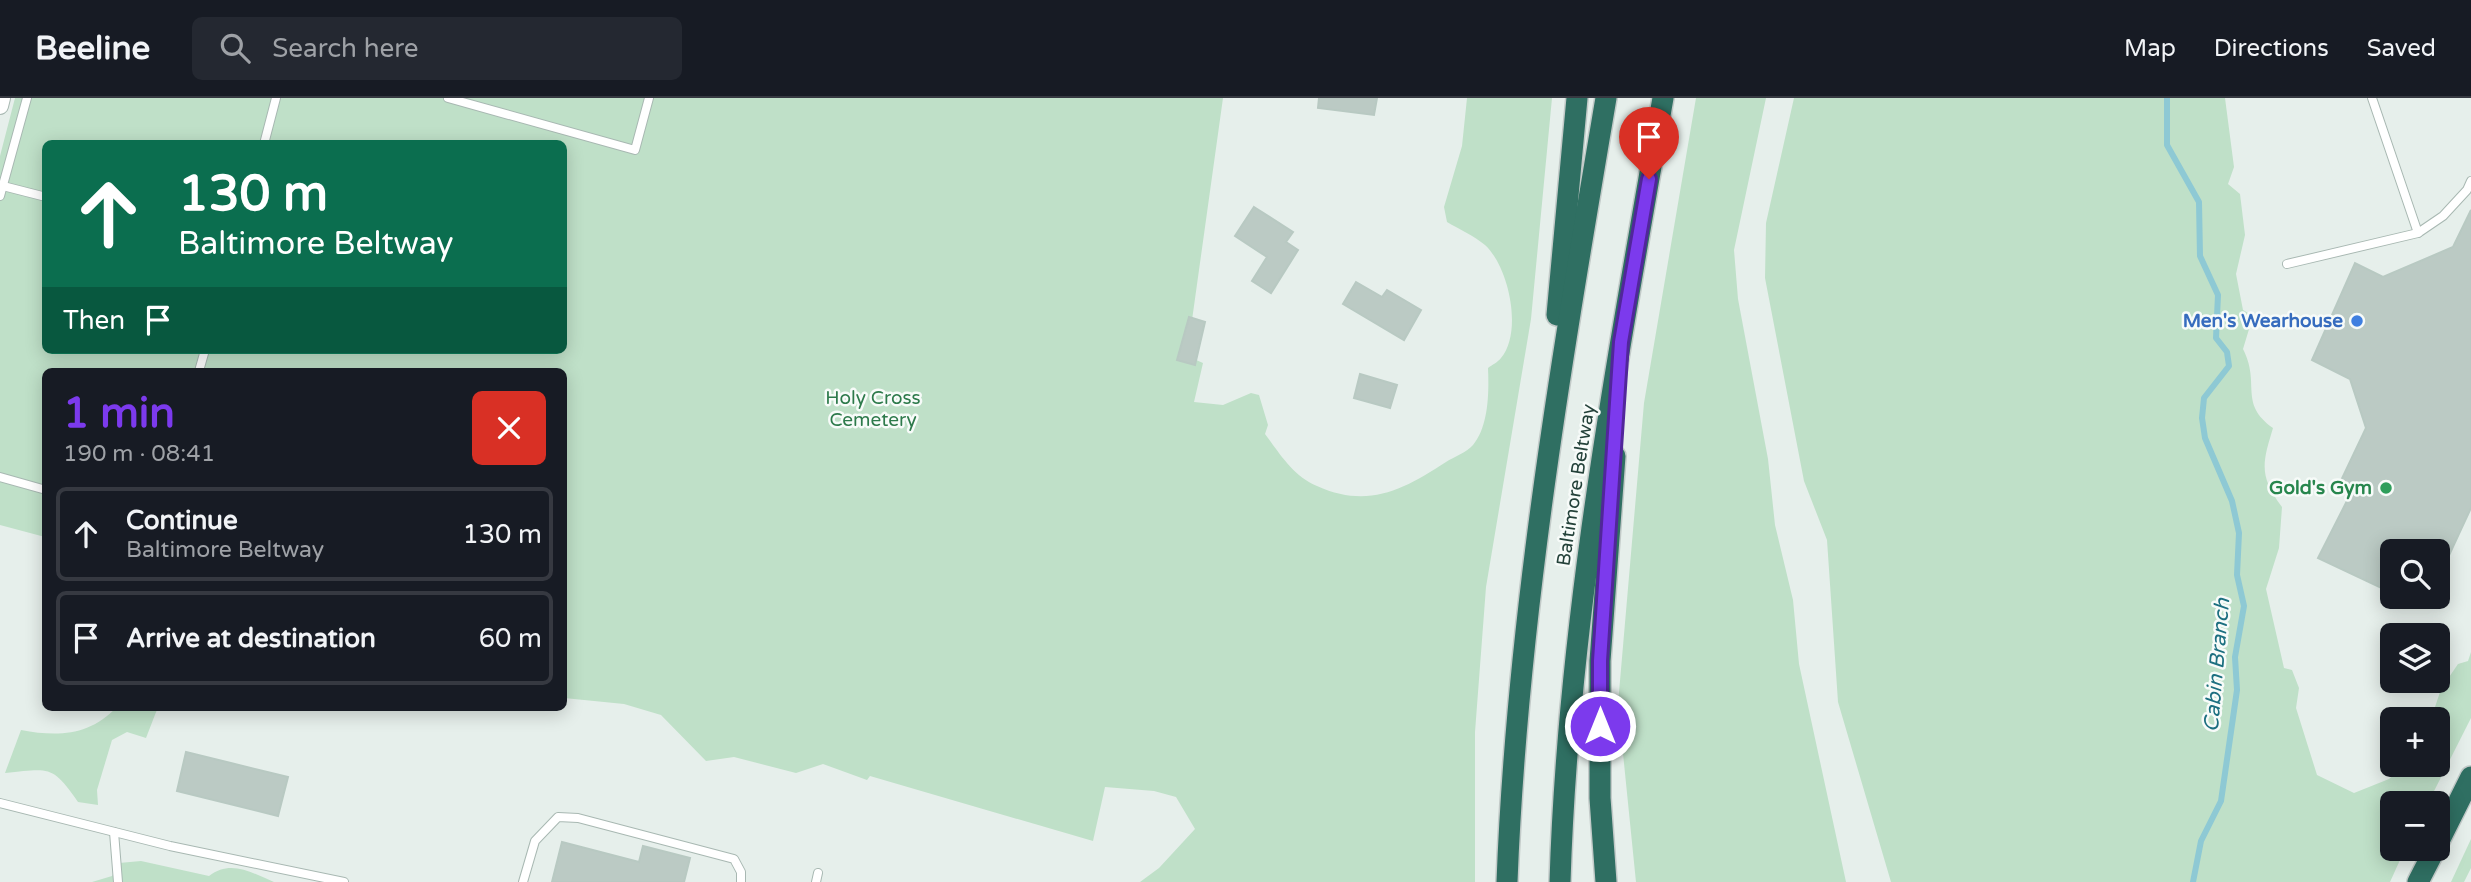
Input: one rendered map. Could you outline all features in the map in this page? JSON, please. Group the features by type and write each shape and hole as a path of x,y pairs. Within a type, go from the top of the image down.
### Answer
{"highway":[{"path":"1544,486 1577,98"},
{"name":"Baltimore Beltway","path":"1507,882 1519,686 1544,486 1606,98"},
{"name":"Baltimore Beltway","path":"1560,882 1573,674 1588,544 1663,98"},
{"path":"1606,882 1600,798 1600,661 1621,342"},
{"path":"2450,819 2471,777"},
{"path":"2418,882 2429,861"}],"street":[{"path":"0,106 2,98"}],"lane":[{"path":"0,196 27,98"},
{"path":"265,140 276,98"},
{"path":"448,98 635,150 649,98"},
{"path":"2372,98 2418,233"},
{"path":"2287,264 2418,233 2443,216 2467,190 2471,181"},
{"path":"3,186 42,196"},
{"path":"0,477 42,489"},
{"path":"0,803 114,832 338,881"},
{"path":"523,882 535,841 558,817 578,818 734,859 741,872 741,882"},
{"path":"114,832 118,882"}],"green space":[{"name":"Holy Cross Cemetery","path":"15,98 1223,98 1187,356 1203,363 1194,402 1223,405 1251,393 1259,395 1268,425 1265,434 1294,470 1308,482 1335,493 1369,496 1415,481 1473,445 1485,418 1488,368 1501,358 1508,347 1512,317 1501,268 1485,245 1447,222 1444,207 1462,146 1467,98 1552,98 1531,319 1486,587 1475,732 1475,882 1140,882 1159,868 1195,829 1176,797 1154,791 1105,787 1093,841 870,776 867,780 823,764 796,773 734,757 706,761 661,715 624,704 567,698 567,368 42,368 42,536 0,525 0,156"},
{"path":"1696,98 1766,98 1734,250 1738,299 1768,459 1775,525 1793,600 1799,664 1846,882 1636,882 1618,704 1644,403"},
{"path":"1794,98 2225,98 2234,167 2228,184 2240,194 2245,235 2236,274 2243,310 2253,316 2243,349 2248,361 2256,410 2273,428 2265,461 2266,478 2282,507 2279,548 2266,589 2284,668 2292,670 2299,688 2296,708 2317,775 2354,793 2391,777 2441,777 2434,791 2380,791 2380,861 2400,861 2390,882 1891,882 1838,702 1827,540 1804,481 1765,278 1766,223"},
{"path":"2471,652 2471,718 2450,760 2450,707 2435,707 2440,693 2450,693 2450,676 2458,664 2468,661"},
{"path":"113,711 156,711 146,738 127,732 112,740 97,790 98,805 78,802 62,781 48,772 31,770 5,773 21,730 72,732 106,717"},
{"path":"2471,839 2471,868 2464,882 2451,882"},
{"path":"141,861 209,876 225,868 242,869 274,882 92,882 112,876 119,863"}],"building":[{"path":"1319,98 1377,98 1374,115 1318,108"},
{"path":"1254,207 1293,232 1286,242 1298,250 1271,293 1252,281 1267,257 1235,236"},
{"path":"2471,210 2471,508 2450,553 2450,539 2380,539 2380,587 2318,558 2350,495 2337,489 2366,428 2350,379 2312,360 2355,263 2383,277 2453,247"},
{"path":"1356,282 1382,297 1387,290 1421,310 1404,340 1343,304"},
{"path":"1189,317 1205,322 1195,365 1177,360"},
{"path":"1360,374 1397,385 1390,408 1354,398"},
{"path":"186,752 288,777 278,816 177,791"},
{"path":"562,842 639,862 643,846 690,858 684,882 552,882"}],"waterway":[{"name":"Cabin Branch","path":"2167,98 2167,145 2199,202 2200,256 2218,295 2216,338 2227,352 2229,366 2204,398 2202,418 2205,438 2232,501 2239,533 2237,575 2244,606 2235,657 2237,690 2221,801 2201,841 2193,882"}],"place":[{"name":"Men's Wearhouse","path":"2357,321"},
{"name":"Gold's Gym","path":"2386,488"}],"route":[{"path":"1600,726 1600,661 1610,547 1621,342 1649,179"}]}
